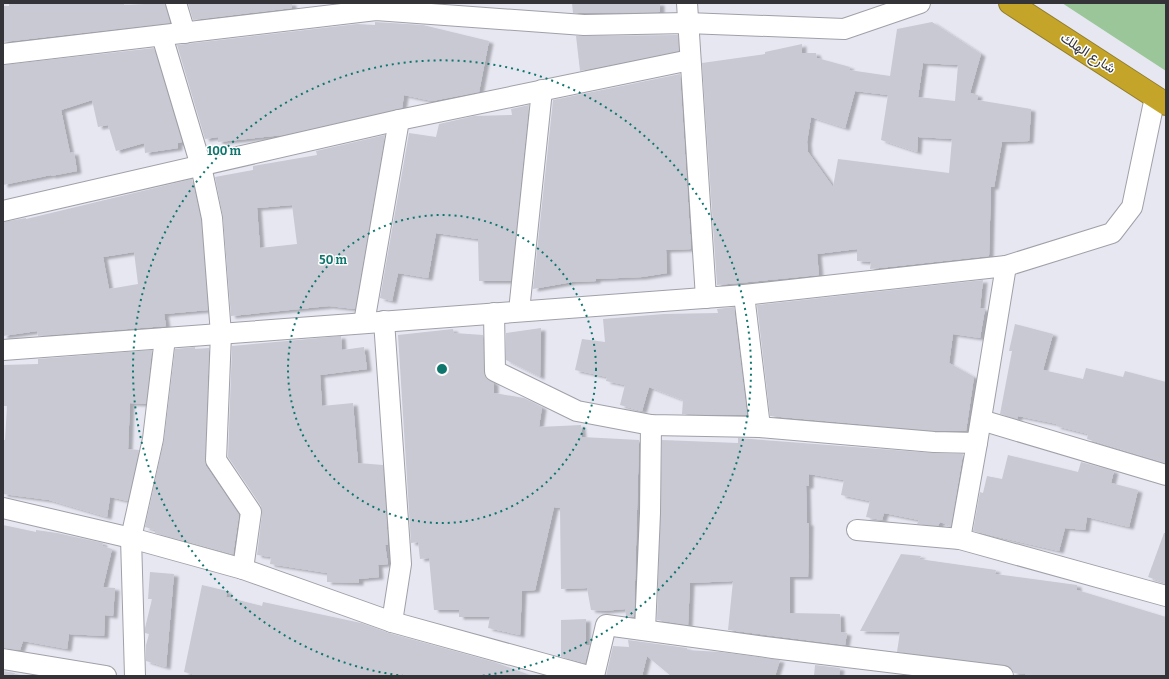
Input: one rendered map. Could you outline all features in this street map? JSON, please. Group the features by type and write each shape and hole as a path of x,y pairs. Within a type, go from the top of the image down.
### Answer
{"highway":[{"name":"شارع الهلك","path":"1010,3 1160,100"}],"street":[{"path":"176,3 185,33"},
{"path":"687,3 687,23 706,298"},
{"path":"3,54 376,10 513,12 584,25 687,23 844,29 920,3"},
{"path":"162,36 201,166 212,218 221,334 216,460 251,512 243,569"},
{"path":"3,211 400,120 690,60"},
{"path":"519,311 542,90"},
{"path":"3,350 744,295 1006,266 1112,233 1132,207 1160,100"},
{"path":"364,323 400,120"},
{"path":"960,539 1006,266"},
{"path":"744,295 760,427"},
{"path":"494,313 495,371 577,411 651,426 760,427 934,442 977,443"},
{"path":"384,322 401,564 392,622"},
{"path":"135,676 131,538 153,439 165,338"},
{"path":"981,420 1166,475"},
{"path":"645,630 650,513 651,426"},
{"path":"3,508 131,538 243,569 392,622 588,676"},
{"path":"857,530 960,539 1166,596"},
{"path":"594,676 606,625 1003,676"},
{"path":"3,659 106,676"}],"green space":[{"path":"1062,3 1166,3 1166,71"}],"building":[{"path":"9,3 124,3 124,5 165,3 170,23 3,42 3,6 9,6"},
{"path":"188,3 292,3 292,8 193,20"},
{"path":"572,3 660,3 660,12 573,13"},
{"path":"375,22 423,25 489,41 479,92 432,101 404,95 402,108 283,135 218,142 218,137 205,139 177,45 357,24 375,25"},
{"path":"932,22 981,54 970,93 978,95 977,100 1031,109 1029,141 1002,142 994,187 991,187 989,256 870,269 871,262 857,261 857,249 817,254 819,275 717,285 702,63 765,54 765,52 802,44 802,53 816,53 817,58 850,67 849,70 890,76 897,29","holes":["923,63 958,65 955,101 918,97","855,91 888,95 881,140 917,152 918,137 952,139 949,173 838,159 833,187 808,152 807,142 811,117 845,128"]},
{"path":"678,35 679,51 580,71 576,36"},
{"path":"154,48 182,142 178,143 178,148 145,153 144,143 116,151 108,125 98,127 92,100 61,110 70,153 74,152 77,171 3,185 3,65"},
{"path":"680,74 691,249 666,250 667,273 642,277 596,279 596,281 572,282 533,289 553,100"},
{"path":"529,105 511,281 479,281 478,239 436,233 428,278 398,273 392,301 380,298 409,133 436,137 439,124 474,116 512,115 511,109"},
{"path":"385,135 355,309 329,306 231,316 223,217 215,177 253,170 253,166 317,155 316,151","holes":["292,205 297,244 260,248 257,208"]},
{"path":"192,179 201,220 208,310 164,314 166,326 38,336 37,331 3,336 3,222 26,219","holes":["134,252 138,284 109,289 103,257"]},
{"path":"983,280 980,308 985,309 980,338 953,334 949,363 974,377 966,431 935,431 770,416 757,305"},
{"path":"734,307 747,415 682,414 683,400 649,387 642,411 620,405 625,385 606,381 607,377 575,370 582,339 605,342 603,319 664,314 718,313 717,309"},
{"path":"1015,324 1053,334 1043,370 1083,379 1086,368 1123,377 1125,371 1166,382 1166,463 1087,439 1088,434 1056,426 1057,424 1018,416 1017,419 1000,414 1012,351 1009,351"},
{"path":"541,328 540,377 506,360 506,333"},
{"path":"453,329 454,333 483,335 484,372 486,377 494,383 494,393 524,398 542,407 539,427 581,425 582,437 639,440 634,617 626,616 625,609 603,611 591,610 587,588 561,589 560,508 554,507 535,590 522,591 520,635 488,628 490,617 459,617 459,610 434,610 429,558 420,559 418,542 411,543 398,335"},
{"path":"341,336 342,350 364,347 367,369 320,375 322,406 353,403 358,463 383,465 388,545 385,545 388,564 378,565 379,577 359,579 359,583 327,582 327,573 270,564 271,557 257,555 262,514 261,506 228,457 232,346"},
{"path":"195,347 195,349 209,348 205,460 206,466 239,515 233,554 155,533 155,530 145,527 164,440 175,349"},
{"path":"152,350 146,404 130,403 128,449 139,450 128,501 110,497 107,517 49,500 3,494 3,440 5,440 7,406 3,406 3,365 38,364 38,359"},
{"path":"738,438 963,454 951,526 940,522 938,526 917,524 919,520 884,513 882,520 866,517 870,501 841,495 844,480 809,474 809,486 806,486 807,523 809,523 808,577 790,577 790,613 840,614 841,632 847,633 845,645 728,630 733,581 690,583 688,625 657,620 662,440 738,443"},
{"path":"1008,455 1078,472 1081,462 1114,471 1111,483 1138,490 1129,527 1087,517 1085,530 1065,528 1059,551 973,531 980,492 983,493 987,476 1002,479"},
{"path":"3,525 36,532 36,530 57,533 103,543 102,546 112,549 103,587 115,588 113,616 105,615 104,636 69,634 67,649 23,641 20,650 3,648"},
{"path":"1164,533 1166,533 1166,583 1148,577"},
{"path":"901,554 921,556 919,559 996,570 995,574 1077,585 1077,590 1166,617 1166,676 1025,676 1026,674 1014,673 1010,667 1004,665 897,652 900,632 860,631"},
{"path":"150,572 174,574 166,667 146,661 146,645 149,634 145,633 145,628 152,599 148,599"},
{"path":"202,585 227,591 226,597 262,606 263,602 361,623 389,633 494,662 527,674 526,676 200,676 184,672"},
{"path":"586,619 586,645 590,645 585,663 561,657 561,620"},
{"path":"628,640 687,648 687,650 720,652 780,660 775,676 671,676 647,656 642,676 606,676 613,646 629,647"},
{"path":"815,665 840,668 839,676 814,676"},
{"path":"3,671 15,673 14,676 3,676"}]}
